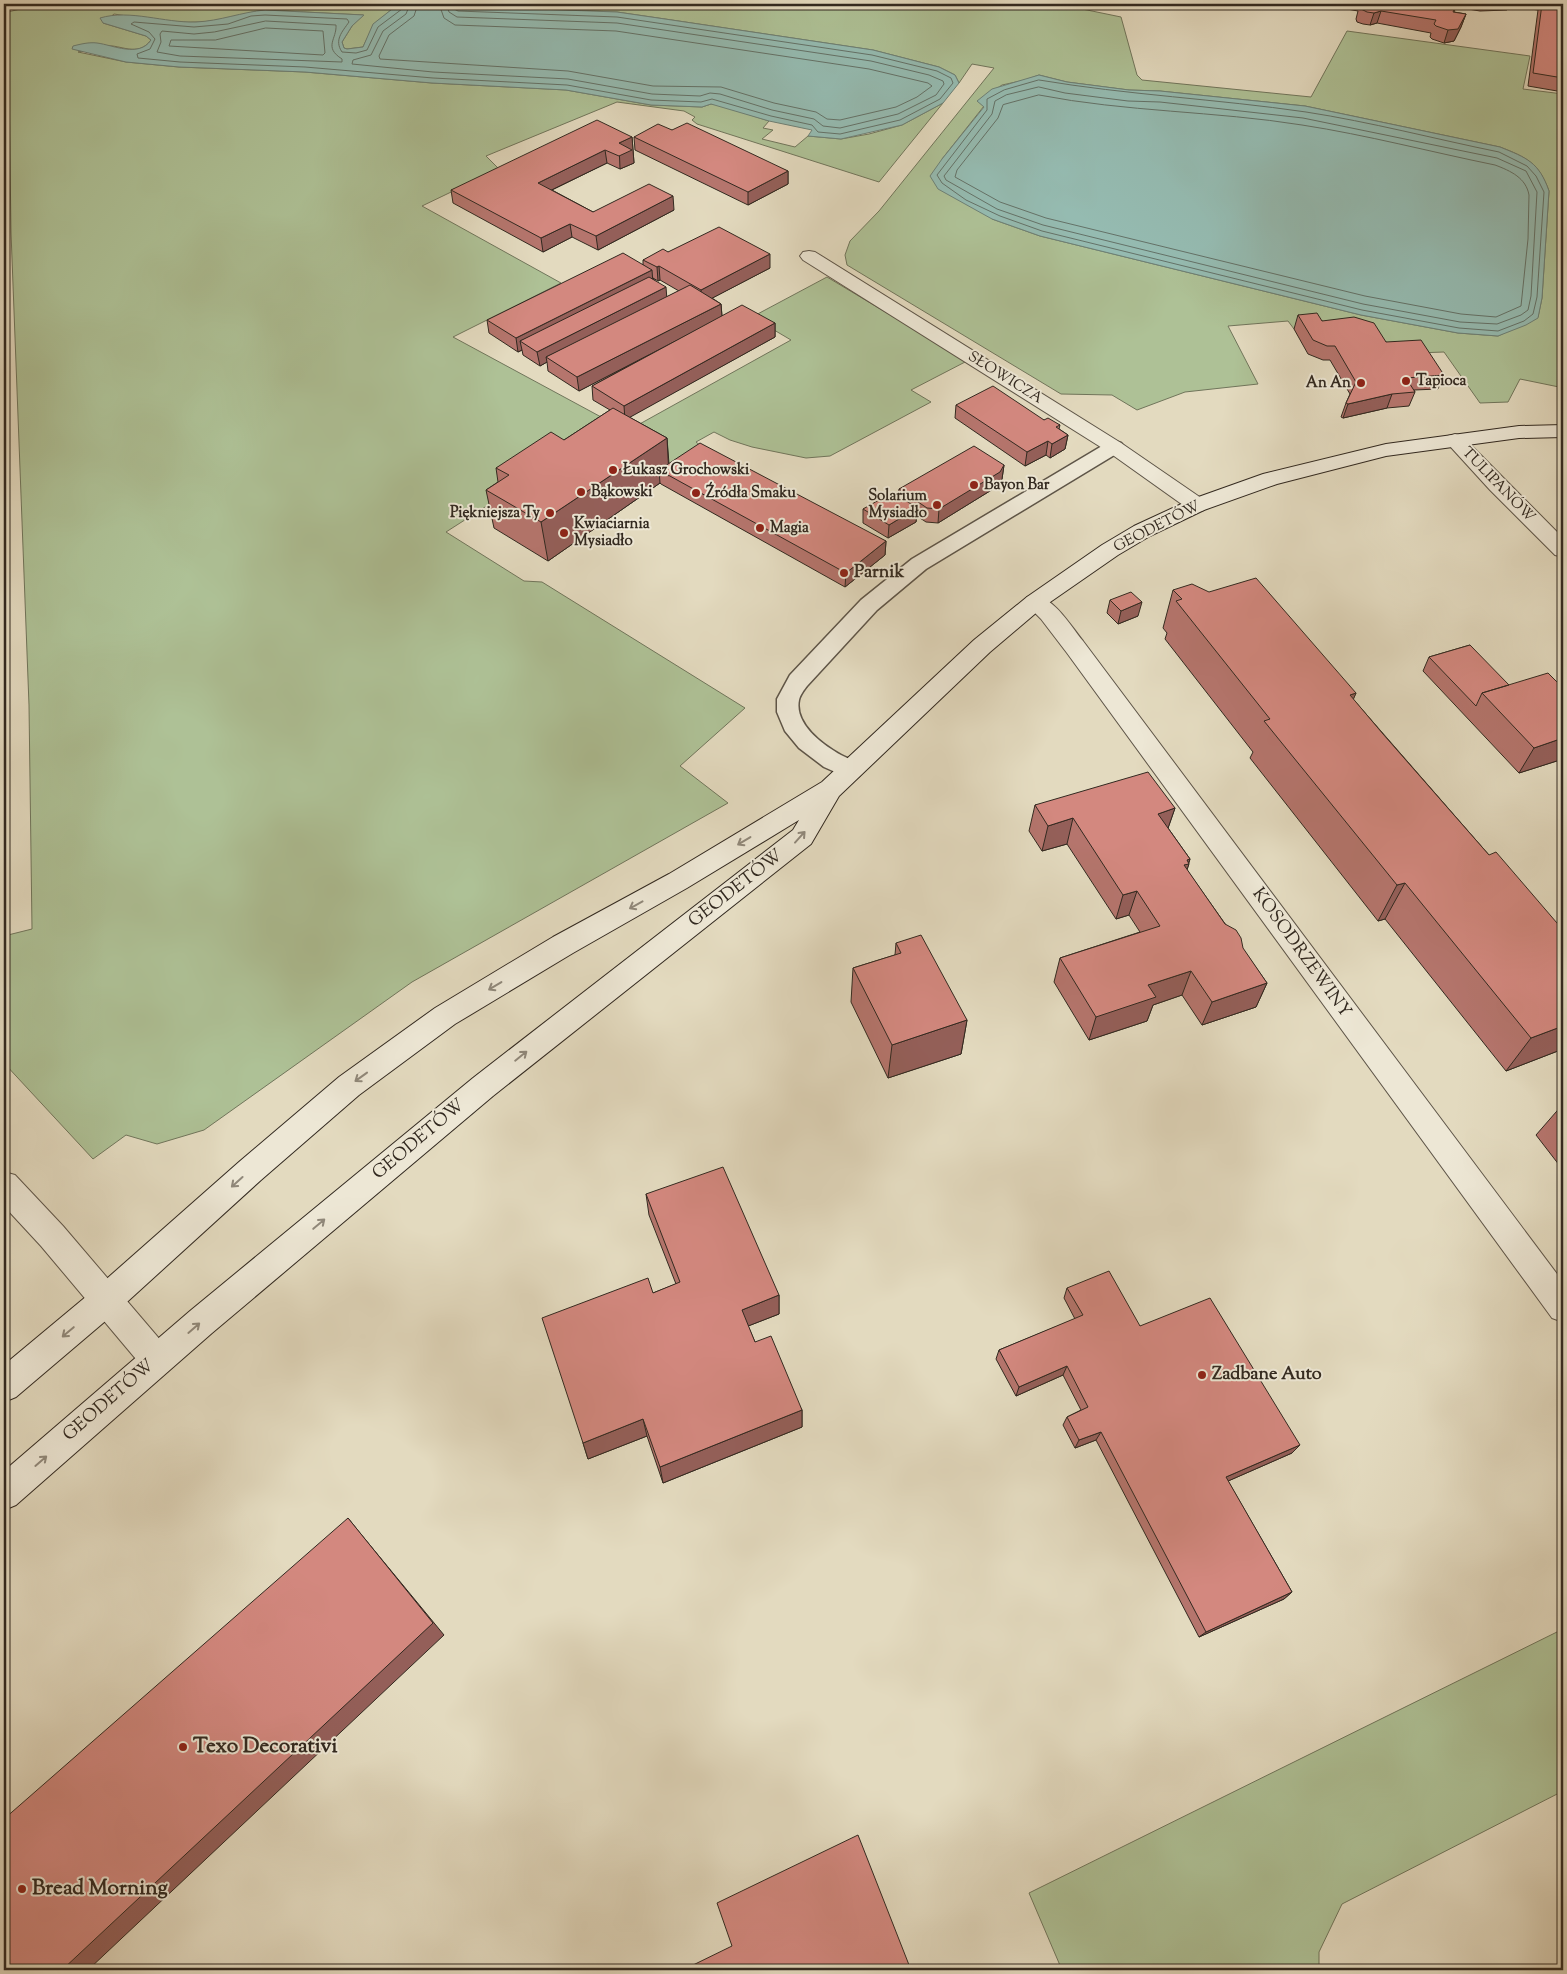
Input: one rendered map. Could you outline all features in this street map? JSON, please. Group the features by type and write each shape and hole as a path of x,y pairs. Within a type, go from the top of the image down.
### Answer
{"street":[{"name":"SŁOWICZA","path":"809,256 1114,447 1197,505"},
{"name":"GEODETÓW","path":"4,1386 105,1301 250,1171 349,1086 445,1016 678,881 830,789 982,646 1034,602 1110,550 1142,531 1197,505 1270,479 1386,450 1519,432 1563,431"},
{"name":"TULIPANÓW","path":"1455,440 1497,485 1563,550"},
{"name":"KOSODRZEWINY","path":"1034,602 1049,614 1075,647 1563,1307"},
{"name":"GEODETÓW","path":"4,1493 157,1360 517,1059 711,910 802,837 830,789"},
{"path":"4,1185 52,1236 105,1301 157,1360"}],"lane":[{"path":"850,770 832,761 807,742 793,725 788,712 788,699 798,681 869,605 919,564 1114,447"}],"green space":[{"path":"40,4 1058,4 1121,17 1137,75 1142,80 1311,97 1347,31 1530,56 1523,89 1563,94 1563,380 1560,380 1559,387 1520,379 1508,402 1480,403 1444,352 1416,353 1294,329 1288,321 1228,326 1258,384 1185,392 1137,410 1112,395 1061,394 847,265 845,255 850,241 879,211 994,68 972,64 959,83 955,75 939,67 873,50 617,12 426,5 396,6 374,24 363,47 347,49 344,48 342,42 352,26 363,15 265,10 219,20 188,22 163,21 114,14 103,23 146,36 151,40 146,45 135,49 106,46 78,52 126,62 179,67 305,72 432,83 566,90 651,105 702,107 711,104 719,105 769,121 763,128 773,130 762,139 795,147 808,136 841,139 902,125 943,103 879,182 697,124 692,120 695,117 684,111 617,102 486,156 499,169 422,206 561,283 453,337 627,431 791,340 752,317 827,277 967,361 911,390 931,402 830,456 806,458 752,447 730,440 714,432 696,442 706,450 669,470 560,459 446,532 524,581 542,582 745,708 680,766 728,803 412,982 204,1130 157,1144 126,1135 93,1159 4,1063 4,936 32,929 29,705 11,232 8,12","holes":["1039,75 1067,82 1129,90 1160,91 1305,106 1500,147 1517,154 1536,167 1549,191 1542,298 1538,317 1498,336 1458,333 1361,315 1040,236 992,219 942,159 984,106 978,101 1002,85"]},
{"path":"1563,1629 1563,1791 1342,1904 1319,1952 1319,1970 1062,1970 1029,1893"}],"water":[{"path":"426,5 617,12 665,19 873,50 939,67 955,75 959,83 943,103 902,125 841,139 808,136 812,130 769,121 711,104 702,107 651,105 566,90 432,83 305,72 179,67 126,62 72,49 73,46 94,43 133,49 146,45 151,40 146,36 103,23 100,18 123,15 196,22 265,10 364,15 352,26 342,42 344,48 347,49 363,47 373,24 396,6"},
{"path":"1039,75 1067,82 1129,90 1160,91 1305,106 1500,147 1518,154 1536,167 1541,173 1549,191 1542,298 1538,318 1498,336 1458,333 1361,315 1040,236 992,219 938,189 930,176 984,107 977,101 992,89"}],"building":[{"path":"1368,4 1448,4 1456,5 1453,12 1466,14 1458,29 1448,30 1436,26 1434,24 1436,20 1381,11 1367,12 1361,9 1360,6"},
{"path":"1542,4 1563,4 1563,78 1533,73"},
{"path":"597,120 632,137 619,143 632,150 619,156 605,150 538,183 593,212 649,184 673,196 596,236 570,224 541,238 451,190"},
{"path":"687,123 788,171 748,192 634,137 658,124 672,130"},
{"path":"719,227 770,254 701,290 659,266 657,267 643,260 663,249 668,252"},
{"path":"623,253 652,270 516,338 487,320"},
{"path":"649,277 666,287 537,352 520,341"},
{"path":"690,285 721,304 577,377 546,357"},
{"path":"742,305 775,323 624,406 592,386"},
{"path":"1317,313 1322,321 1354,317 1374,323 1386,342 1421,340 1444,375 1406,378 1415,392 1392,394 1348,404 1346,403 1356,382 1335,346 1327,346 1313,340 1298,315"},
{"path":"993,386 1044,420 1048,418 1060,425 1056,427 1068,435 1052,444 1048,441 1027,452 956,405"},
{"path":"613,408 667,438 541,522 486,490 509,475 496,468 551,432 564,440"},
{"path":"700,443 886,541 846,573 659,470"},
{"path":"974,446 1004,465 1000,472 939,509 927,508 899,489"},
{"path":"893,492 917,508 889,525 863,509"},
{"path":"1256,578 1356,693 1350,695 1383,734 1489,855 1496,852 1563,930 1563,1026 1531,1038 1405,883 1397,885 1264,721 1270,719 1176,601 1182,599 1173,590 1192,584 1209,592"},
{"path":"1131,592 1142,602 1121,611 1110,600"},
{"path":"1470,645 1509,685 1482,693 1476,706 1429,657"},
{"path":"1548,673 1563,688 1563,738 1534,748 1482,693"},
{"path":"1148,772 1175,808 1158,814 1190,859 1187,860 1189,864 1184,865 1225,924 1236,930 1241,938 1243,948 1267,983 1212,1002 1191,971 1148,985 1156,997 1096,1017 1060,958 1160,926 1137,891 1123,895 1073,818 1048,826 1035,805"},
{"path":"921,935 967,1020 892,1045 853,968 901,953 896,943"},
{"path":"723,1167 779,1295 742,1310 755,1342 771,1336 802,1410 660,1467 643,1419 583,1443 542,1318 648,1278 653,1293 680,1282 646,1194"},
{"path":"1109,1271 1140,1326 1210,1298 1300,1445 1226,1477 1292,1592 1206,1632 1101,1432 1079,1440 1067,1417 1088,1407 1067,1366 1019,1387 999,1350 1083,1315 1067,1288"},
{"path":"348,1518 433,1623 62,1970 4,1970 4,1819"},
{"path":"858,1835 911,1970 690,1970 689,1967 732,1946 717,1903"}],"place":[{"name":"Tapioca","path":"1406,381"},
{"name":"An An","path":"1361,383"},
{"name":"Łukasz Grochowski","path":"613,470"},
{"name":"Bayon Bar","path":"974,485"},
{"name":"Bąkowski","path":"581,492"},
{"name":"Źródła Smaku","path":"696,493"},
{"name":"Solarium Mysiadło","path":"937,505"},
{"name":"Piękniejsza Ty","path":"550,513"},
{"name":"Magia","path":"760,528"},
{"name":"Kwiaciarnia Mysiadło","path":"564,533"},
{"name":"Parnik","path":"844,573"},
{"name":"Zadbane Auto","path":"1202,1375"},
{"name":"Texo Decorativi","path":"183,1747"},
{"name":"Bread Morning","path":"22,1889"}]}
